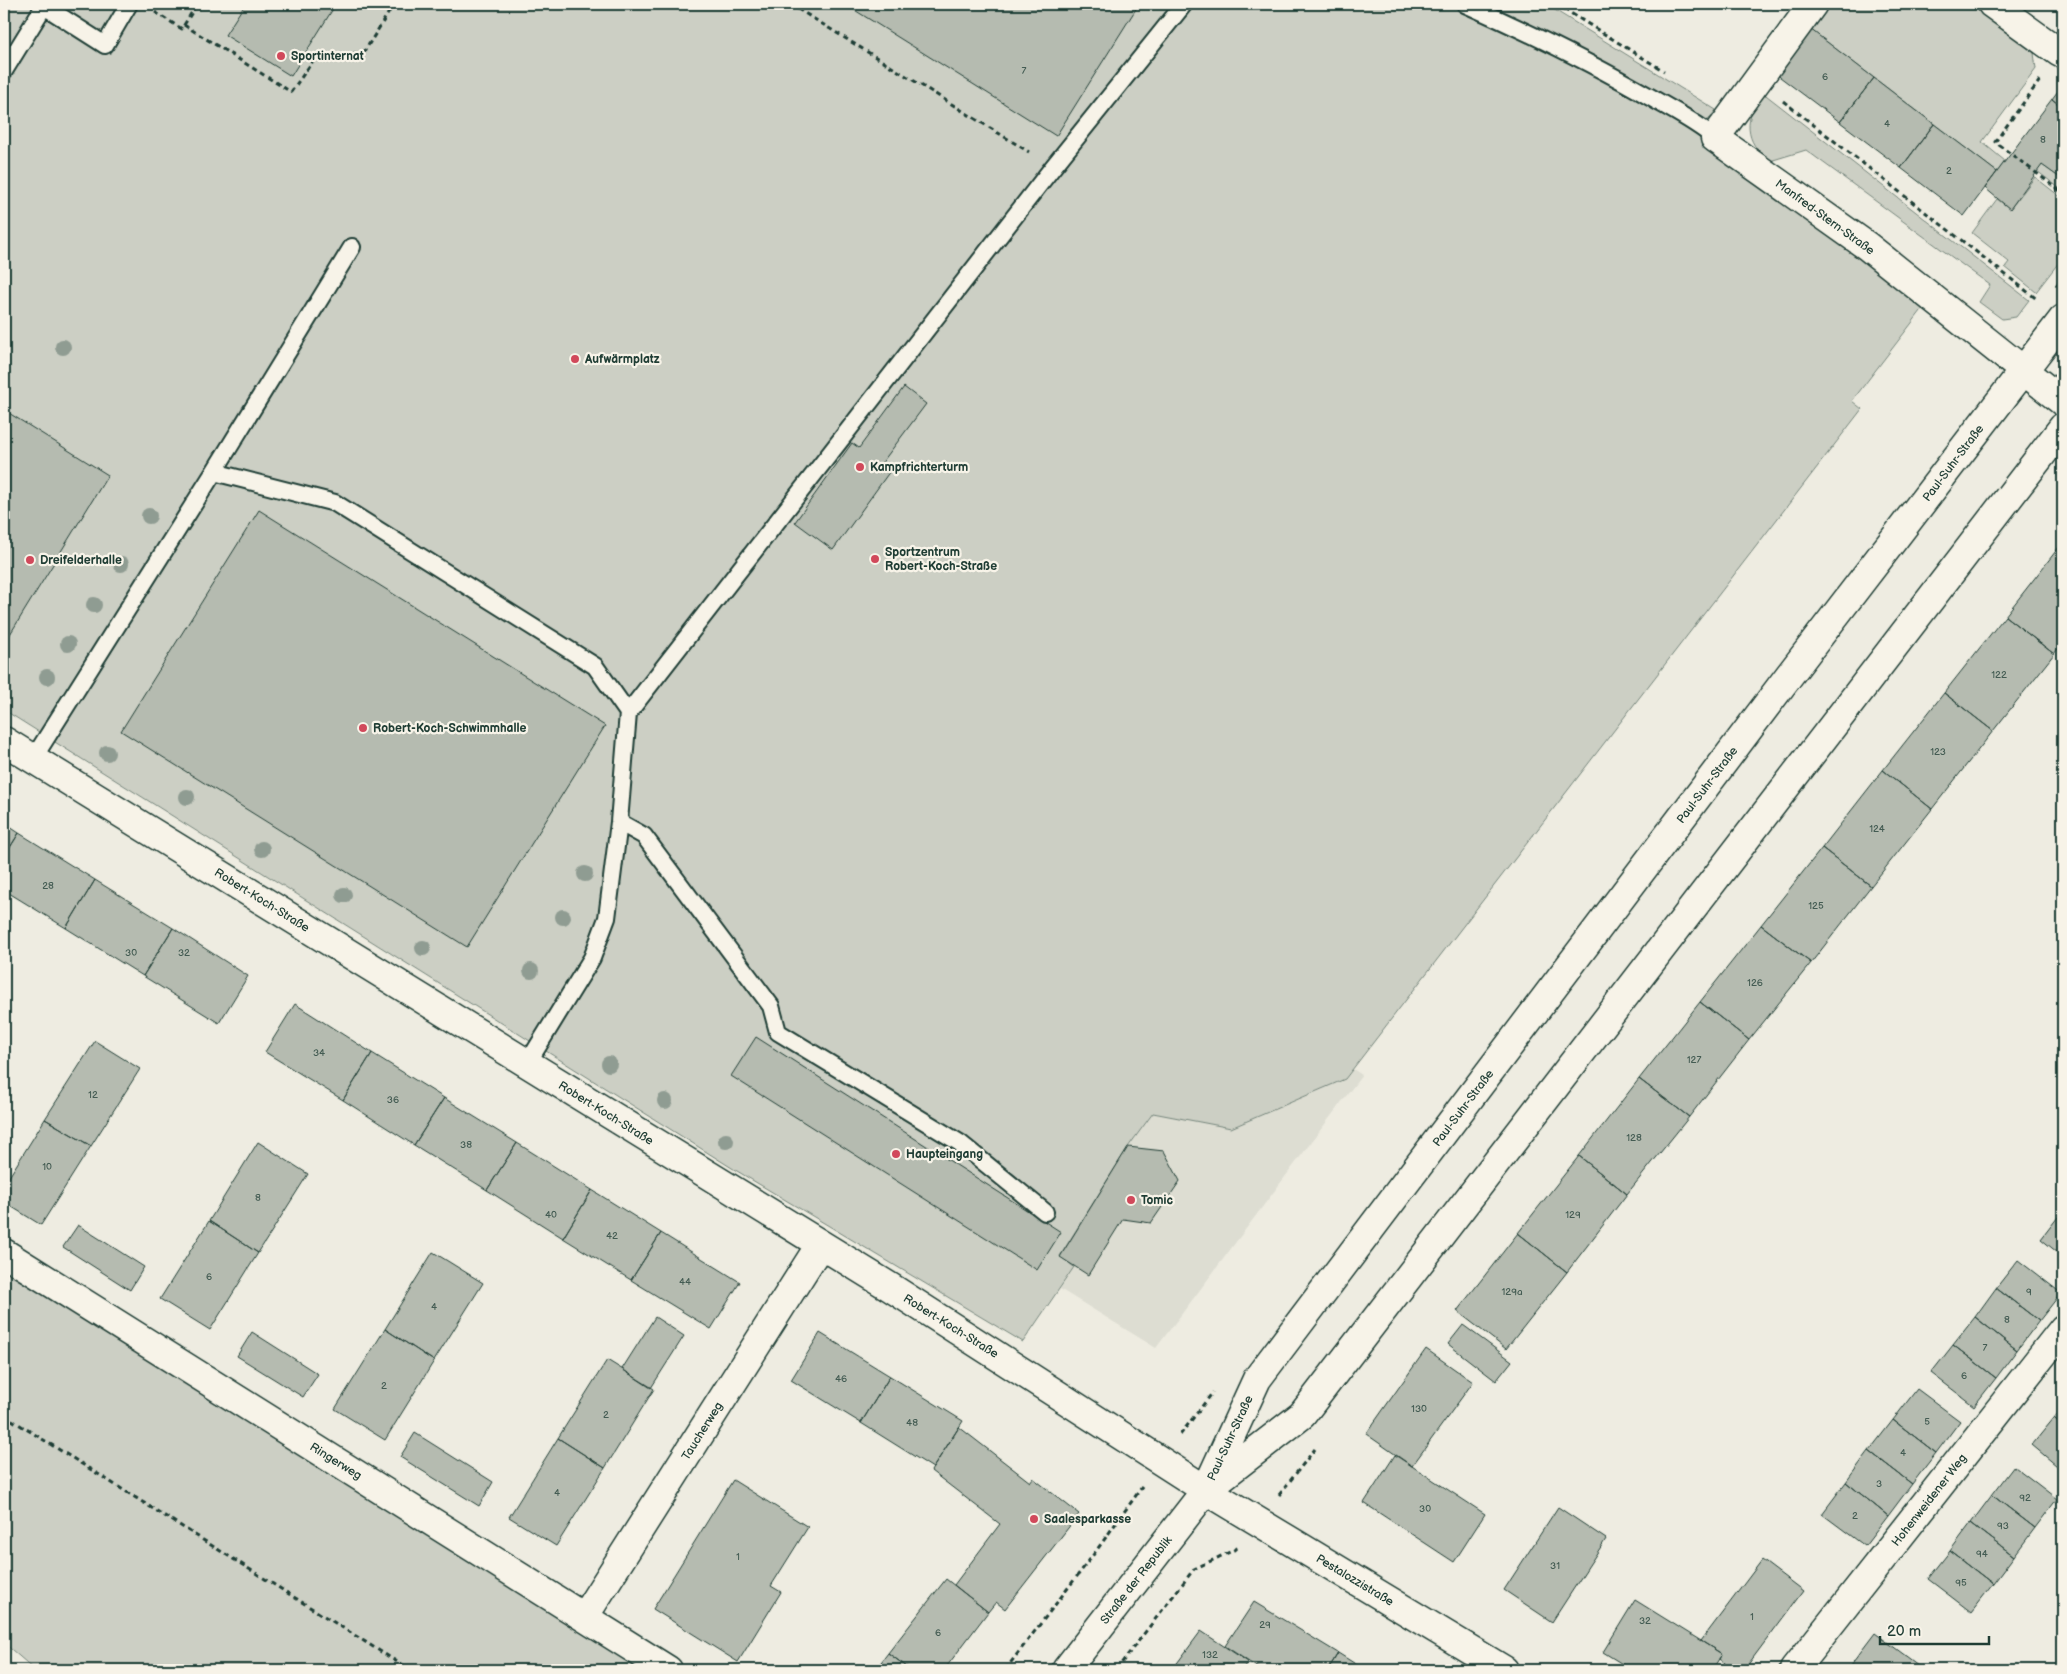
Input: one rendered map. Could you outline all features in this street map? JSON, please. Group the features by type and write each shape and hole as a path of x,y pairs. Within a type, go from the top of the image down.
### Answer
{"street":[{"path":"1715,138 1813,4"},
{"path":"1992,4 2062,51"},
{"name":"Manfred-Stern-Straße","path":"1715,138 1867,246 2063,402"},
{"name":"Paul-Suhr-Straße","path":"1206,1490 1257,1379 2023,370 2053,311"},
{"name":"Paul-Suhr-Straße","path":"1206,1490 1302,1415 2063,427"},
{"name":"Robert-Koch-Straße","path":"4,741 890,1287 1206,1490"},
{"name":"Taucherweg","path":"584,1617 820,1245"},
{"name":"Ringerweg","path":"4,1253 668,1670"},
{"name":"Hohenweidener Weg","path":"1794,1670 2063,1329"},
{"name":"Pestalozzistraße","path":"1206,1490 1504,1670"},
{"name":"Straße der Republik","path":"1066,1670 1206,1490"}],"lane":[{"path":"4,71 44,6 105,45 129,4"},
{"path":"527,1064 592,958 607,918 619,822 628,713 1053,167 1184,4"},
{"path":"1465,4 1536,36 1626,82 1702,127 1715,138"},
{"path":"32,759 214,472 352,247"},
{"path":"214,472 335,502 595,666 628,713"},
{"path":"619,822 644,836 771,1006 778,1032 960,1143 1046,1212"}],"path":[{"path":"149,9 182,29 197,4"},
{"path":"184,25 291,92 316,58 364,52 394,4"},
{"path":"790,4 1053,167"},
{"path":"1556,4 1665,72"},
{"path":"2062,51 1995,142 2063,193"},
{"path":"1756,81 2053,311"},
{"path":"4,1414 410,1670"},
{"path":"1116,1670 1194,1569 1234,1550 1321,1441"},
{"path":"4,1666 9,1670"}],"shaded area":[{"name":"Sportzentrum Robert-Koch-Straße","path":"4,4 1545,4 1716,110 1703,127 1931,298 1852,401 1862,409 1345,1079 1231,1128 1153,1113 1128,1147 1060,1256 1074,1267 1023,1342 732,1168 4,710"},
{"path":"1829,4 1975,4 2033,45 2036,69 1982,142 2005,161 1997,172 1810,29"},
{"path":"1762,92 2029,300 2016,317 2002,319 1979,302 1990,285 1806,150 1770,161 1761,154 1751,138 1749,129 1752,111"},
{"path":"2042,165 2063,180 2063,191 2037,171"},
{"path":"2035,177 2063,199 2063,257 2036,292 2005,267 2009,262 1972,233 1997,199 2010,209"},
{"path":"1353,1069 1362,1075 1156,1348 1060,1289 1073,1267 1060,1257 1128,1147 1153,1113 1231,1128 1345,1079"},
{"path":"4,1261 668,1670 35,1670 4,1643"}],"building":[{"name":"Sportinternat","path":"245,4 336,4 291,76 225,35"},
{"path":"845,4 1139,4 1056,136"},
{"path":"1810,29 1874,78 1840,122 1776,74"},
{"path":"1874,78 1934,124 1901,168 1840,122"},
{"path":"2063,84 2063,108 2052,99"},
{"path":"2052,99 2063,108 2063,180 2042,165 2010,209 1985,188"},
{"path":"1934,124 1997,172 1964,216 1901,168"},
{"name":"Kampfrichterturm","path":"904,387 926,404 881,464 890,471 833,550 795,522 852,443 859,448"},
{"name":"Dreifelderhalle","path":"4,410 108,475 4,644"},
{"name":"Robert-Koch-Schwimmhalle","path":"259,510 605,726 467,947 121,731"},
{"path":"2063,542 2063,642 2054,654 2005,616"},
{"path":"2005,616 2054,654 1993,731 1944,693"},
{"path":"1944,693 1993,731 1932,809 1883,770"},
{"path":"1883,770 1932,809 1871,886 1822,848"},
{"path":"4,823 19,833 4,857"},
{"path":"19,833 95,880 66,928 4,890 4,857"},
{"path":"1822,848 1871,886 1811,963 1761,925"},
{"path":"95,880 173,928 143,976 66,928"},
{"path":"1761,925 1811,963 1749,1040 1700,1002"},
{"path":"173,928 248,976 219,1023 143,976"},
{"path":"1700,1002 1749,1040 1689,1117 1639,1079"},
{"path":"295,1004 372,1053 343,1100 265,1052"},
{"name":"Haupteingang","path":"756,1037 1061,1232 1037,1270 731,1076"},
{"path":"95,1041 140,1069 91,1146 45,1119"},
{"path":"372,1053 444,1098 414,1145 343,1100"},
{"path":"1639,1079 1689,1117 1627,1194 1579,1156"},
{"path":"444,1098 517,1143 487,1190 414,1145"},
{"path":"45,1119 91,1146 41,1225 4,1202 4,1185"},
{"path":"258,1142 308,1174 258,1253 209,1221"},
{"path":"517,1143 592,1190 563,1238 487,1190"},
{"name":"Tomic","path":"1128,1147 1164,1151 1180,1181 1151,1223 1123,1219 1088,1275 1060,1257"},
{"path":"1579,1156 1627,1194 1567,1272 1518,1233"},
{"path":"592,1190 661,1233 631,1280 563,1238"},
{"path":"2061,1213 2063,1215 2063,1257 2041,1239"},
{"path":"209,1221 258,1253 210,1330 160,1299"},
{"path":"78,1225 144,1267 130,1290 63,1247"},
{"path":"661,1233 740,1282 711,1329 631,1280"},
{"path":"1518,1233 1567,1272 1506,1349 1457,1311"},
{"path":"433,1252 483,1283 434,1361 385,1329"},
{"path":"2018,1260 2061,1293 2039,1321 1996,1288"},
{"path":"1996,1288 2039,1321 2017,1350 1975,1317"},
{"path":"655,1317 684,1336 651,1388 622,1369"},
{"path":"1975,1317 2017,1350 1996,1378 1953,1345"},
{"path":"1463,1325 1512,1361 1496,1381 1448,1344"},
{"path":"385,1329 434,1361 385,1440 335,1409"},
{"path":"252,1332 318,1374 303,1397 237,1356"},
{"path":"820,1333 890,1376 861,1423 791,1380"},
{"path":"1953,1345 1996,1378 1974,1406 1931,1373"},
{"path":"1426,1349 1473,1382 1412,1466 1366,1434"},
{"path":"607,1360 654,1389 605,1468 558,1438"},
{"path":"890,1376 963,1421 933,1468 861,1423"},
{"path":"1917,1389 1960,1421 1936,1453 1893,1420"},
{"path":"2063,1407 2063,1426 2054,1418"},
{"path":"2054,1418 2063,1426 2063,1471 2032,1445"},
{"path":"1893,1420 1936,1453 1912,1484 1869,1451"},
{"name":"Saalesparkasse","path":"959,1427 1030,1482 1033,1478 1079,1514 1005,1609 996,1602 988,1612 954,1585 1000,1524 931,1471"},
{"path":"415,1433 493,1482 479,1506 400,1457"},
{"path":"558,1438 605,1468 556,1546 509,1517"},
{"path":"1869,1451 1912,1484 1888,1516 1846,1482"},
{"path":"1395,1455 1485,1514 1454,1562 1364,1503"},
{"path":"2014,1466 2057,1499 2035,1528 1992,1495"},
{"path":"733,1480 808,1527 771,1586 781,1592 738,1662 653,1609"},
{"path":"1846,1482 1888,1516 1865,1546 1822,1514"},
{"path":"1992,1495 2035,1528 2014,1556 1971,1523"},
{"path":"1558,1507 1606,1539 1552,1622 1504,1590"},
{"path":"1971,1523 2014,1556 1993,1584 1950,1551"},
{"path":"1950,1551 1993,1584 1971,1612 1928,1579"},
{"path":"1762,1560 1803,1591 1744,1670 1733,1670 1719,1659 1722,1654 1701,1641"},
{"path":"946,1579 988,1612 944,1670 911,1670 888,1653"},
{"path":"1635,1600 1722,1654 1712,1670 1632,1670 1603,1652"},
{"path":"1254,1602 1338,1653 1328,1670 1261,1670 1225,1646"},
{"path":"1201,1631 1248,1662 1241,1670 1172,1670"},
{"path":"1875,1633 1922,1668 1920,1670 1847,1670"},
{"path":"888,1653 911,1670 875,1670"},
{"path":"1338,1653 1365,1670 1328,1670"}],"place":[{"name":"Sportinternat","path":"281,56"},
{"name":"Aufwärmplatz","path":"575,359"},
{"name":"Kampfrichterturm","path":"860,467"},
{"name":"Sportzentrum Robert-Koch-Straße","path":"875,559"},
{"name":"Dreifelderhalle","path":"30,560"},
{"name":"Robert-Koch-Schwimmhalle","path":"363,728"},
{"name":"Haupteingang","path":"896,1154"},
{"name":"Tomic","path":"1131,1200"},
{"name":"Saalesparkasse","path":"1034,1519"}]}
